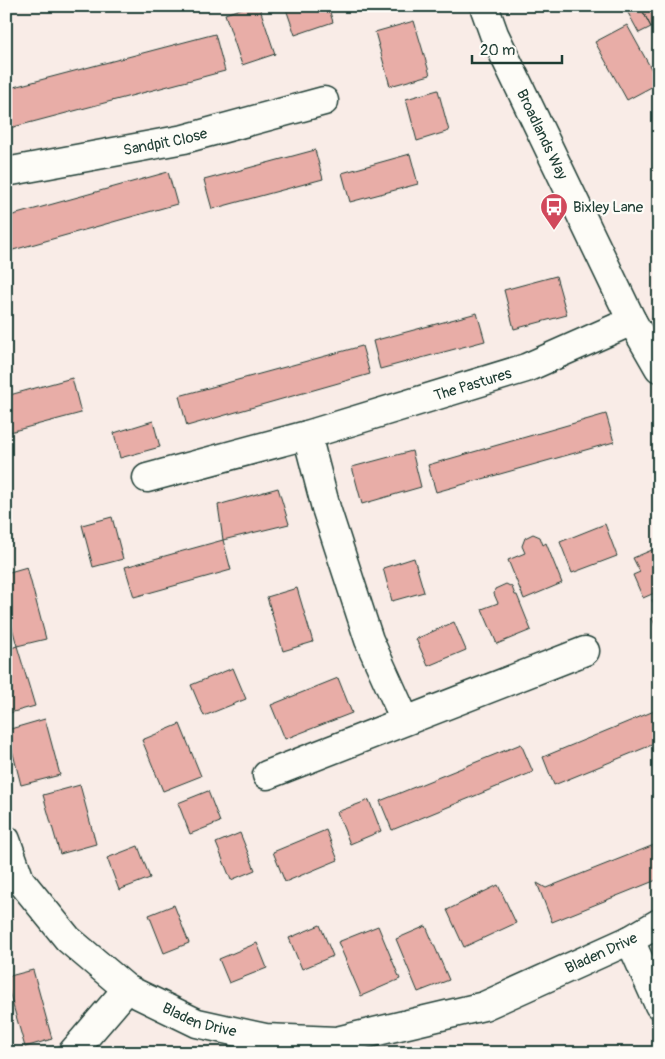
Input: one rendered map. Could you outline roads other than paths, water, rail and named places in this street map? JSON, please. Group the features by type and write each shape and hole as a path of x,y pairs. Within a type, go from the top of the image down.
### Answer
{"street":[{"name":"Broadlands Way","path":"484,6 494,34 632,321 659,368"},
{"name":"Sandpit Close","path":"6,172 184,139 324,101"},
{"name":"The Pastures","path":"147,478 307,435 526,368 632,321"},
{"path":"307,435 326,508 369,640 405,720"},
{"path":"267,775 585,650"},
{"name":"Bladen Drive","path":"6,840 20,880 68,939 127,989 197,1023 265,1038 336,1041 484,1006 630,940 659,923"},
{"path":"630,940 659,1005"},
{"path":"72,1053 127,989"}],"place":[{"name":"Bixley Lane","path":"554,231"}]}
